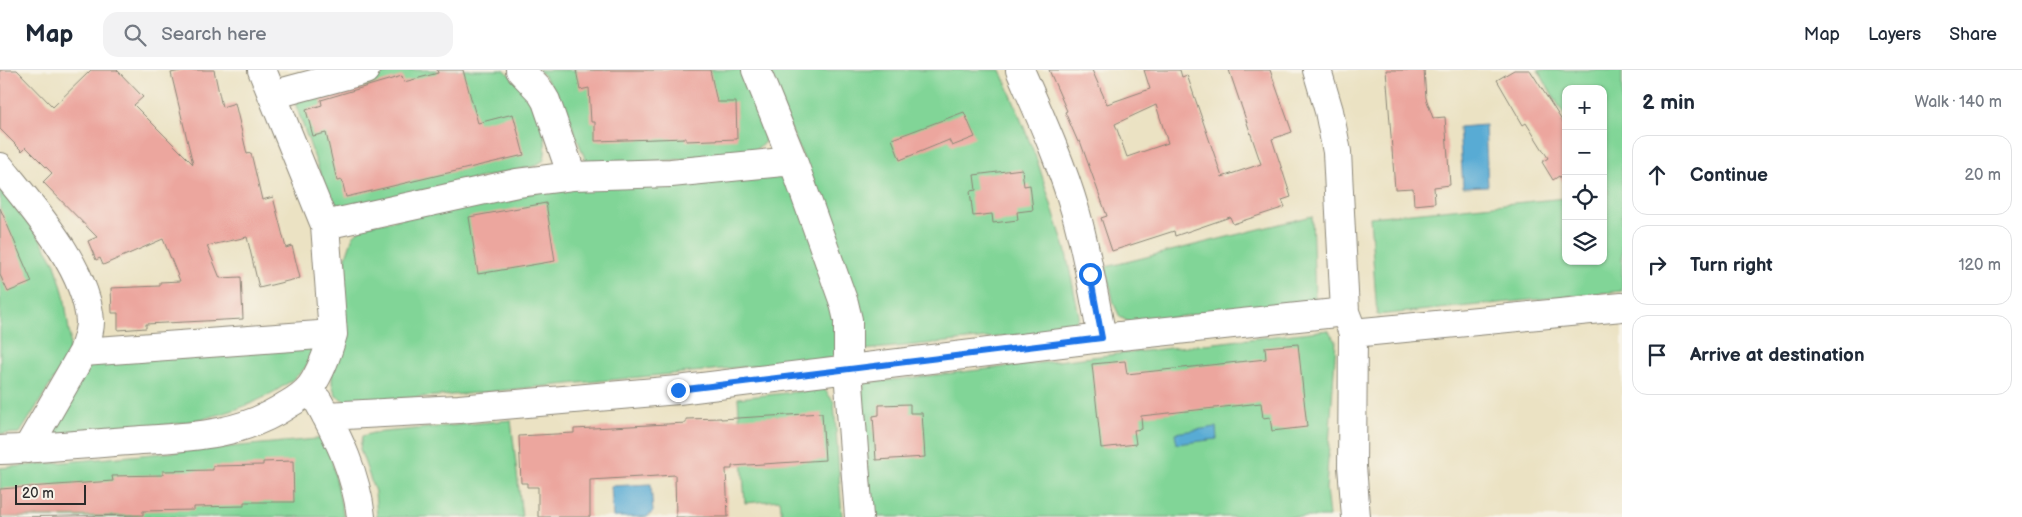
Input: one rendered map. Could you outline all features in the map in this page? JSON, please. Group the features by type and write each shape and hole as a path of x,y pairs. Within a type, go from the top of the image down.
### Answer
{"street":[{"path":"0,450 190,436 239,429 281,409 298,398 310,387 322,367 333,334 325,225 262,70"},
{"path":"272,95 365,70"},
{"path":"520,70 540,91 546,101 572,176"},
{"path":"756,70 793,161 844,303 848,328 848,370 859,517"},
{"path":"1020,70 1054,147 1075,210 1102,338"},
{"path":"1317,70 1329,110 1337,152 1349,322 1352,466 1356,517"},
{"path":"325,225 479,190 572,176 690,171 793,161"},
{"path":"0,167 54,235 71,264 88,309 90,324 83,352 27,449"},
{"path":"326,416 459,409 669,391 1102,338 1622,307"},
{"path":"83,352 333,334"},
{"path":"310,387 341,444 353,476 360,517"}],"green space":[{"path":"397,70 505,70 530,100 541,122 544,134 544,160 535,166 350,206 337,204 329,198 294,100"},
{"path":"538,70 744,70 763,122 765,142 750,154 595,166 586,161 561,101 547,79"},
{"path":"766,70 1001,70 1037,160 1065,248 1079,315 1075,327 1040,333 863,350 851,285 827,214"},
{"path":"1538,70 1622,70 1622,291 1377,315 1370,217 1562,198 1562,265 1607,265 1607,193 1609,193 1607,190 1607,85 1562,85 1562,111"},
{"path":"778,176 795,183 838,321 836,358 466,394 347,402 336,396 332,384 332,371 343,335 346,257 353,236 364,226 593,181"},
{"path":"0,188 39,237 55,264 64,295 70,337 69,355 20,433 0,434"},
{"path":"1312,216 1315,299 1131,323 1120,317 1114,304 1106,267"},
{"path":"1328,330 1336,341 1326,489 1329,517 872,517 861,394 865,383"},
{"path":"312,347 308,363 297,376 262,398 236,409 208,418 150,427 63,434 52,433 53,423 94,361"},
{"path":"824,389 834,402 842,517 782,517 780,500 745,503 738,398"},
{"path":"511,420 522,517 377,517 375,492 360,449 362,436 373,433"},
{"path":"327,438 344,517 0,517 0,468"}],"water":[{"path":"1485,125 1488,186 1463,187 1459,127"},
{"path":"1216,427 1217,439 1177,444 1175,433"},
{"path":"651,484 653,512 647,517 613,517 611,486"}],"building":[{"path":"0,70 17,70 53,107 91,70 117,70 143,97 134,105 193,164 171,73 184,70 214,70 222,107 235,103 247,154 251,153 262,200 273,197 286,248 292,246 300,278 259,288 247,237 207,246 220,278 241,277 243,319 146,324 146,328 118,330 118,313 112,313 111,288 160,286 160,282 180,281 163,239 103,265 100,258 96,260 88,241 97,237 43,182 52,173 26,147 22,151 0,129"},
{"path":"437,70 463,70 478,123 513,114 524,155 346,197 342,180 337,181 326,133 313,136 306,110 322,105 321,100 402,76 404,82 438,73"},
{"path":"576,70 710,70 717,102 736,102 737,139 686,141 686,138 595,141 595,122 591,122 589,88 580,90"},
{"path":"1049,70 1092,70 1107,104 1150,89 1144,70 1180,70 1182,77 1187,75 1222,177 1261,164 1229,70 1270,70 1292,132 1272,139 1291,197 1282,200 1285,207 1233,224 1230,217 1175,236 1174,231 1112,251 1101,218 1107,216 1080,141 1078,142 1065,112 1067,111","holes":["1156,105 1168,143 1127,157 1115,124"]},
{"path":"1386,70 1424,70 1426,98 1433,118 1445,117 1450,185 1434,187 1435,203 1414,205 1413,188 1395,189"},
{"path":"1514,70 1530,70 1562,121 1562,180 1559,176 1553,180 1542,162 1548,158 1526,123 1523,125 1497,80"},
{"path":"964,112 975,137 952,146 949,140 900,160 892,139"},
{"path":"1022,169 1024,186 1030,185 1033,210 1017,212 1018,220 993,223 992,214 973,216 970,191 976,190 974,175"},
{"path":"546,203 555,261 478,274 469,217"},
{"path":"0,208 32,282 8,292 0,275"},
{"path":"1298,344 1307,427 1272,431 1270,417 1263,418 1261,403 1141,416 1142,429 1134,430 1136,444 1101,448 1092,364 1125,361 1127,374 1266,359 1265,347"},
{"path":"910,404 910,413 922,413 925,457 876,460 873,416 879,415 879,405"},
{"path":"822,413 825,460 732,466 732,469 726,469 728,517 676,517 675,475 590,480 590,517 538,517 538,487 527,487 527,483 521,483 519,436 574,433 574,429 686,423 686,419 721,419"},
{"path":"293,461 294,502 244,502 244,506 194,507 194,510 143,511 143,515 0,517 0,489 113,481 112,476 163,475 163,471 213,470 213,466 263,465 263,462"}],"route":[{"path":"678,390 1102,338 1090,274"}]}
